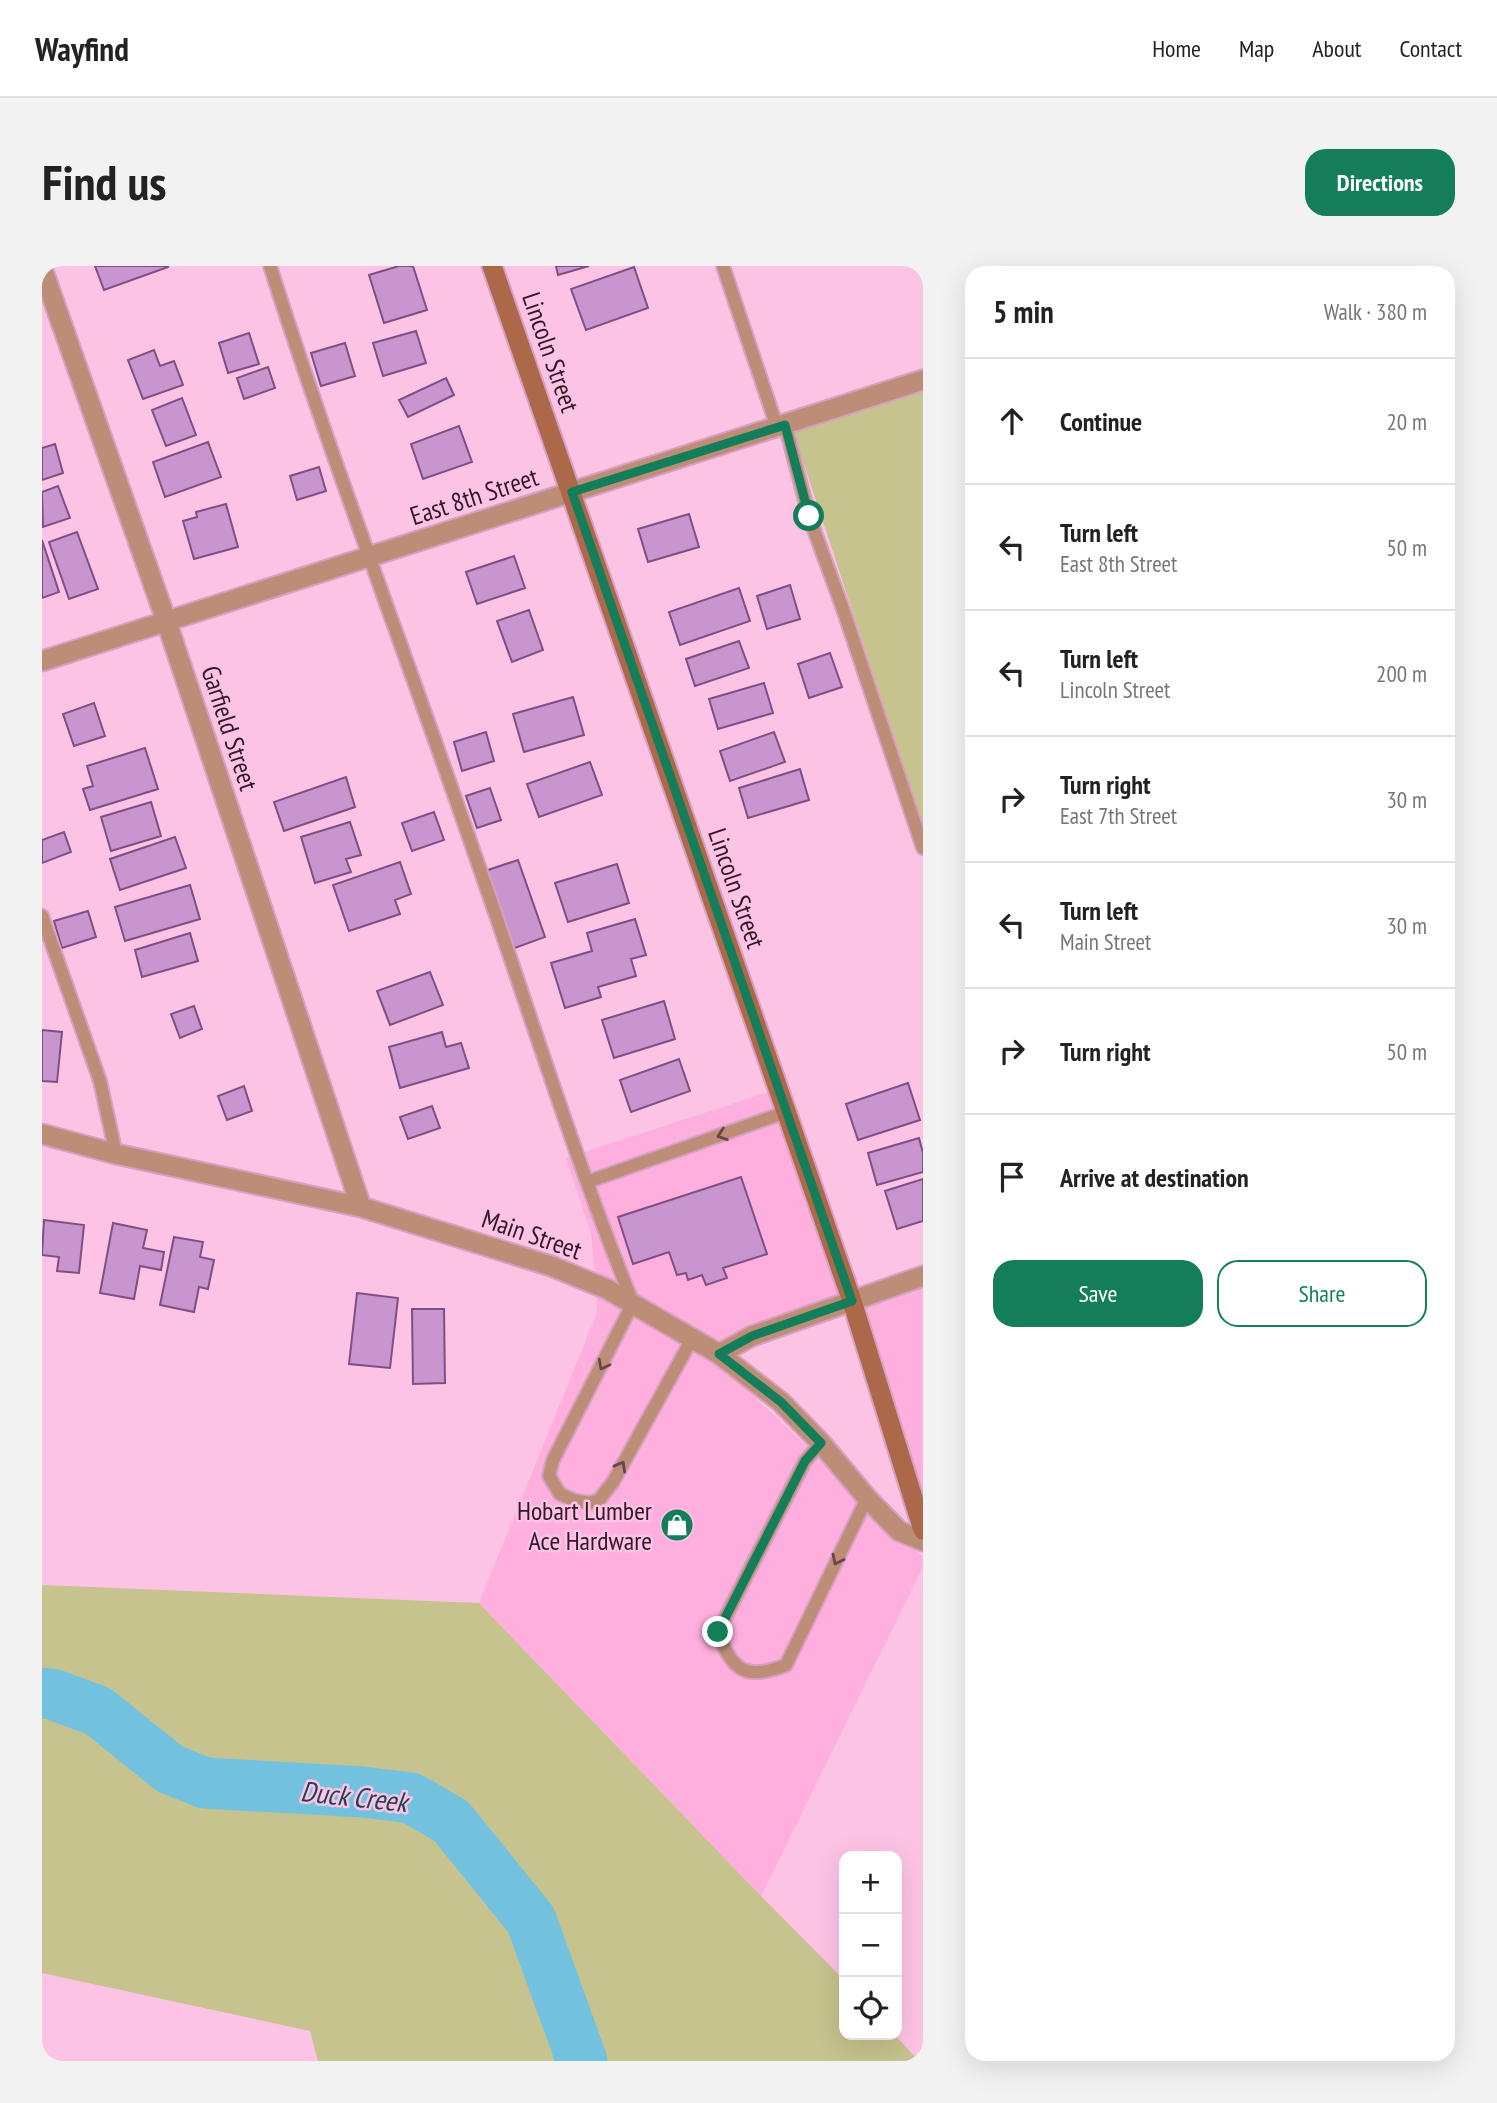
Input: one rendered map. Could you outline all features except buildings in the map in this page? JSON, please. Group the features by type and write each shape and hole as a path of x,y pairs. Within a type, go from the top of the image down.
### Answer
{"main road":[{"name":"Lincoln Street","path":"492,266 852,1301 923,1530"}],"street":[{"name":"Garfield Street","path":"42,268 166,620 361,1207"},
{"name":"East 8th Street","path":"42,662 166,620 923,380"},
{"name":"Main Street","path":"42,1134 116,1154 361,1207 551,1266 607,1289 719,1354 781,1402 899,1531 923,1541"},
{"path":"719,1354 752,1336 923,1276"}],"lane":[{"path":"270,266 368,557 484,880 587,1182 633,1303 552,1460 549,1476 560,1494 589,1503 599,1500 612,1482 692,1339"},
{"path":"723,266 781,426 809,516 923,848"},
{"path":"42,916 100,1080 116,1154"},
{"path":"587,1182 786,1112"},
{"path":"821,1443 805,1461 718,1632 725,1654 742,1670 765,1673 786,1665 867,1498"}],"shaded area":[{"path":"923,389 923,825 793,431"},
{"path":"772,1091 842,1297 717,1345 595,1275 591,1233 566,1158"},
{"path":"923,1281 923,1514 856,1305"},
{"path":"596,1295 715,1359 923,1557 923,1567 761,1896 479,1603 597,1313"},
{"path":"42,1585 479,1603 839,1975 839,2040 900,2040 919,2061 318,2061 310,2031 42,1973"}],"waterway":[{"name":"Duck Creek","path":"42,1693 52,1694 98,1711 170,1769 205,1783 363,1792 411,1798 451,1821 531,1920 582,2061"}],"place":[{"name":"Hobart Lumber Ace Hardware","path":"677,1525"}],"route":[{"path":"718,1632 805,1461 821,1443 781,1402 719,1354 752,1336 852,1301 572,492 785,425 809,516"}]}
